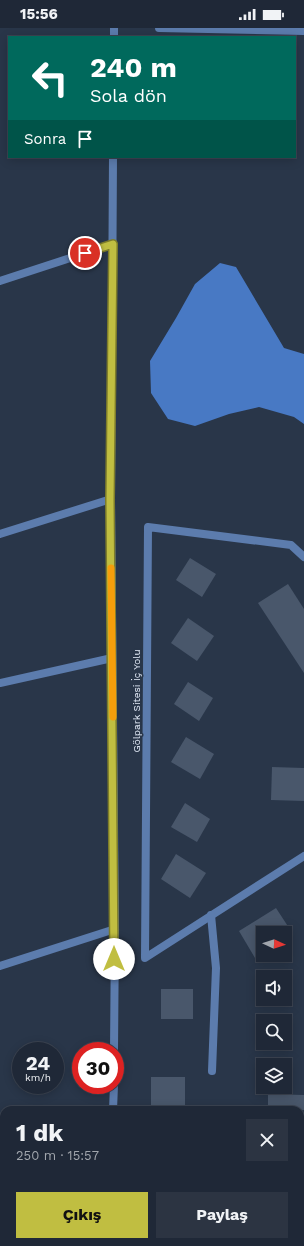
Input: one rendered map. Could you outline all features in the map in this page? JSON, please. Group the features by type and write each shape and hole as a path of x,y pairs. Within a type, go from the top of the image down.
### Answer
{"street":[{"path":"159,28 304,31"},
{"path":"113,158 110,500 115,929 114,1042"},
{"path":"0,281 113,244"},
{"path":"0,534 110,500"},
{"name":"Gölpark Sitesi İç Yolu","path":"304,557 291,546 148,528 145,958 304,856"},
{"path":"0,683 112,658"},
{"path":"211,915 216,968 212,1071"},
{"path":"0,966 115,929"},
{"path":"113,1106 114,1094"}],"shaded area":[{"path":"220,263 236,267 284,348 304,354 304,424 294,417 259,407 229,414 195,426 168,419 151,393 150,361 195,284"}],"building":[{"path":"190,558 216,574 202,597 176,580"},
{"path":"288,584 304,609 304,673 258,603"},
{"path":"188,618 214,636 197,661 171,643"},
{"path":"188,682 213,698 199,721 174,704"},
{"path":"186,737 214,754 200,779 171,762"},
{"path":"272,767 304,768 304,801 271,800"},
{"path":"185,803 210,819 197,842 171,827"},
{"path":"176,854 206,873 190,898 161,879"},
{"path":"276,908 288,926 256,926 255,958 239,931"},
{"path":"161,989 193,989 193,1019 161,1019"},
{"path":"151,1077 185,1077 185,1105 151,1105"},
{"path":"268,1094 304,1095 304,1106 268,1106"}],"slow traffic":[{"path":"111,568 113,717"}],"route":[{"path":"85,253 113,244 110,500 115,913 114,959"}]}
